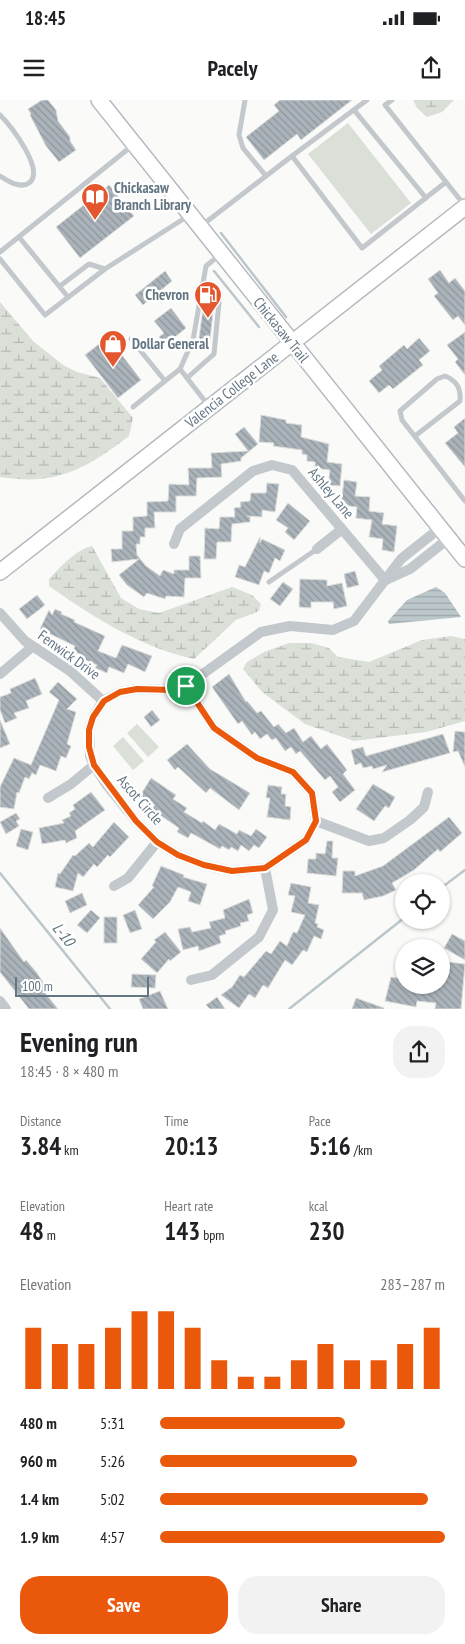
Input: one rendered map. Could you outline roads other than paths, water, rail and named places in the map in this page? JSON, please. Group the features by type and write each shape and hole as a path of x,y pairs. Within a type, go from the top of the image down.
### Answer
{"street":[{"name":"Chickasaw Trail","path":"99,100 465,559"},
{"name":"Valencia College Lane","path":"0,572 465,207"},
{"name":"Ashley Lane","path":"174,544 180,529 253,470 272,464 292,470 385,580"},
{"path":"317,549 342,529"},
{"name":"Fenwick Drive","path":"0,613 17,634 32,647 70,671 104,701 120,692 137,689 172,690 186,686 261,632 290,626 325,630 348,625 359,616 374,592 401,559 444,534"},
{"path":"0,674 32,647"},
{"path":"186,686 214,728 257,758 293,772 312,793 316,821 368,840 384,838 410,820 424,806 428,792"},
{"name":"Ascot Circle","path":"104,701 93,717 89,730 89,747 94,765 136,821 157,842 178,855 204,865 232,871 265,868 306,840 316,821"},
{"path":"48,798 71,784 94,765"},
{"path":"114,886 128,878 157,842"},
{"path":"191,980 212,975 260,937 273,910 265,868"},
{"path":"0,1001 6,1009"}],"lane":[{"path":"245,100 239,135 243,148 266,176"},
{"path":"200,228 367,100"},
{"path":"392,100 385,105 465,207"},
{"path":"354,110 426,198"},
{"path":"0,115 14,131 32,163 34,173 31,181 24,185 14,184 0,176"},
{"path":"0,252 134,144"},
{"path":"292,156 362,248 446,182"},
{"path":"0,259 45,316 105,269 190,215"},
{"path":"19,237 68,297"},
{"path":"133,407 180,369 193,340 206,266 221,254"},
{"path":"60,286 89,264 105,269"},
{"path":"187,378 214,354 219,302 202,285"},
{"path":"131,339 165,381"},
{"path":"180,369 210,407"},
{"path":"415,436 460,401 461,389 453,379 445,376 437,379 400,412 402,420 465,502"},
{"path":"269,582 317,549"}],"waterway":[{"path":"221,233 286,317"},
{"path":"214,271 259,327"},
{"name":"L-10","path":"450,881 465,870"},
{"name":"L-10","path":"0,873 110,1009"},
{"name":"L-10","path":"289,1009 395,925"}],"place":[{"name":"Chickasaw Branch Library","path":"95,221"},
{"name":"Chevron","path":"208,319"},
{"name":"Dollar General","path":"113,368"}]}
